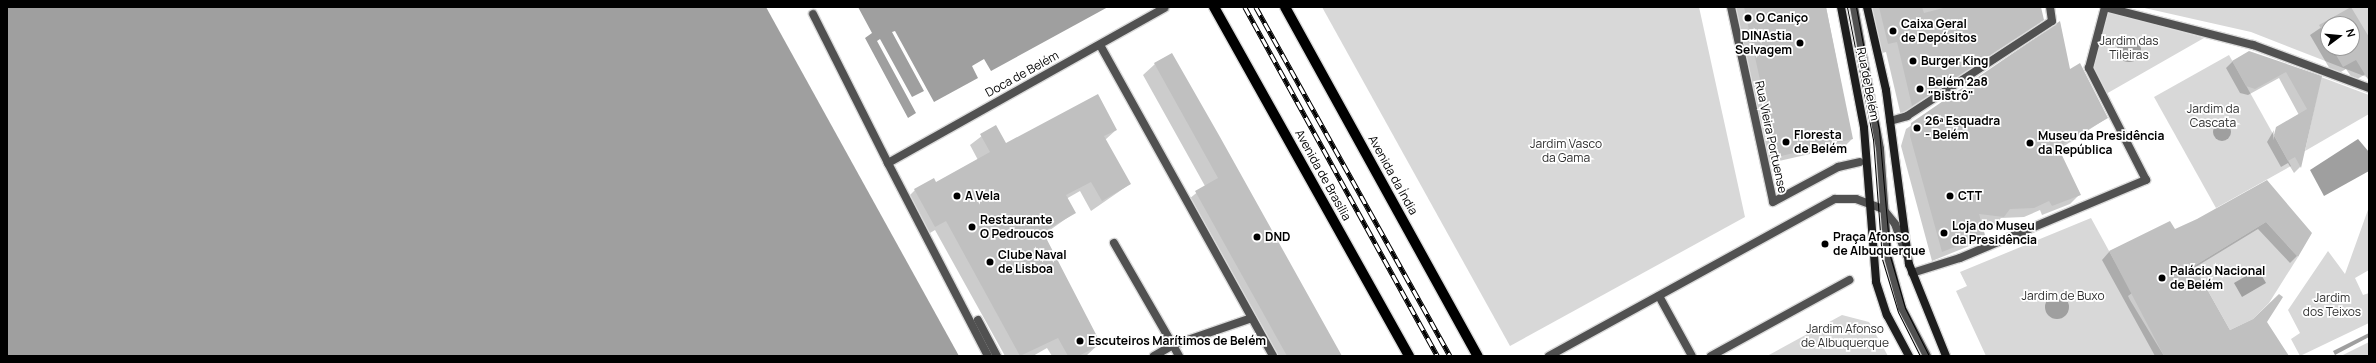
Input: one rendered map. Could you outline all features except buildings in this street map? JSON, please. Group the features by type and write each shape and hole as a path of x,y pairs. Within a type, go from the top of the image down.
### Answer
{"main road":[{"name":"Avenida de Brasília","path":"1214,7 1409,356"},
{"name":"Avenida da Índia","path":"1285,7 1478,356"},
{"name":"Rua de Belém","path":"1841,7 1864,128 1868,202"},
{"name":"Rua de Belém","path":"1867,7 1890,121 1894,162 1909,264"},
{"path":"1868,202 1876,282 1887,315 1909,356"},
{"path":"1909,264 1946,356"}],"street":[{"name":"Rua Vieira Portuense","path":"1731,7 1773,202 1838,167 1860,162"},
{"name":"Rua de Belém","path":"1854,7 1881,163 1883,209"},
{"path":"1890,121 1907,116 2052,21 2050,7"},
{"path":"1912,273 1960,258 2146,180 2089,68 2105,7 2253,45 2369,88"},
{"name":"Doca de Belém","path":"888,163 1166,8"},
{"path":"813,14 988,356"},
{"path":"1100,45 1273,356"},
{"path":"1549,356 1820,206 1846,198 1868,202 1883,209 1895,224 1909,264"},
{"path":"1883,209 1888,257 1896,291 1927,356"},
{"path":"1114,243 1179,356"},
{"path":"1710,356 1849,280"},
{"path":"1658,296 1692,356"},
{"path":"1154,356 1173,345 1252,318"},
{"path":"978,320 998,356"}],"green space":[{"name":"Jardim Vasco da Gama","path":"1322,7 1699,7 1745,217 1510,346"},
{"path":"2140,7 2369,7 2369,78 2251,32"},
{"name":"Jardim das Tileiras","path":"2108,12 2204,38 2106,94 2093,69"},
{"name":"Jardim da Cascata","path":"2229,55 2291,166 2216,208 2154,97"},
{"path":"2321,77 2369,95 2369,114 2305,151"},
{"name":"Jardim dos Teixos","path":"2369,207 2369,270 2355,278 2363,295 2369,293 2369,323 2300,356 2291,339 2300,333 2288,310 2328,251 2345,274"},
{"name":"Jardim de Buxo","path":"2091,218 2132,293 2128,296 2130,300 2164,356 1986,356 1956,291 1967,286 1960,272"},
{"path":"2266,222 2298,257 2269,303 2253,319 2230,330 2194,266"},
{"name":"Jardim Afonso de Albuquerque","path":"1842,315 1869,322 1888,356 1767,356"},
{"path":"2369,342 2369,356 2341,356"}],"shaded area":[{"path":"7,7 766,7 959,356 7,356"},
{"path":"858,7 1108,7 991,71 984,59 972,66 978,78 934,102 895,31 892,32 924,91 912,97 880,39 877,41 916,113 908,118 865,38 872,33"},
{"path":"2129,38 2138,41 2141,50 2138,59 2129,62 2120,59 2117,50 2120,41"},
{"path":"2222,123 2228,126 2231,132 2228,138 2222,141 2216,138 2213,132 2216,126"},
{"path":"2358,139 2369,152 2369,171 2324,196 2310,170"},
{"path":"2258,269 2266,283 2242,297 2234,283"},
{"path":"2057,295 2066,298 2069,307 2066,316 2057,319 2048,316 2045,307 2048,298"},
{"path":"2369,333 2369,337 2335,355 2333,351"}],"tram line":[{"path":"1847,7 1873,139 1882,259 1898,312 1920,356"},
{"path":"1856,7 1879,130 1890,256 1905,308 1929,356"}],"railway":[{"path":"1245,7 1438,356"},
{"path":"1256,7 1450,356"}],"place":[{"name":"O Caniço","path":"1748,18"},
{"name":"Caixa Geral de Depósitos","path":"1893,31"},
{"name":"DINAstia Selvagem","path":"1800,43"},
{"name":"Burger King","path":"1913,61"},
{"name":"Belém 2a8 \"Bistrô\"","path":"1920,89"},
{"name":"26ª Esquadra - Belém","path":"1917,128"},
{"name":"Floresta de Belém","path":"1786,142"},
{"name":"Museu da Presidência da República","path":"2030,143"},
{"name":"A Vela","path":"957,196"},
{"name":"CTT","path":"1950,196"},
{"name":"Restaurante O Pedroucos","path":"972,227"},
{"name":"Loja do Museu da Presidência","path":"1944,233"},
{"name":"DND","path":"1257,237"},
{"name":"Praça Afonso de Albuquerque","path":"1825,244"},
{"name":"Clube Naval de Lisboa","path":"990,262"},
{"name":"Palácio Nacional de Belém","path":"2162,278"},
{"name":"Escuteiros Marítimos de Belém","path":"1080,341"}]}
